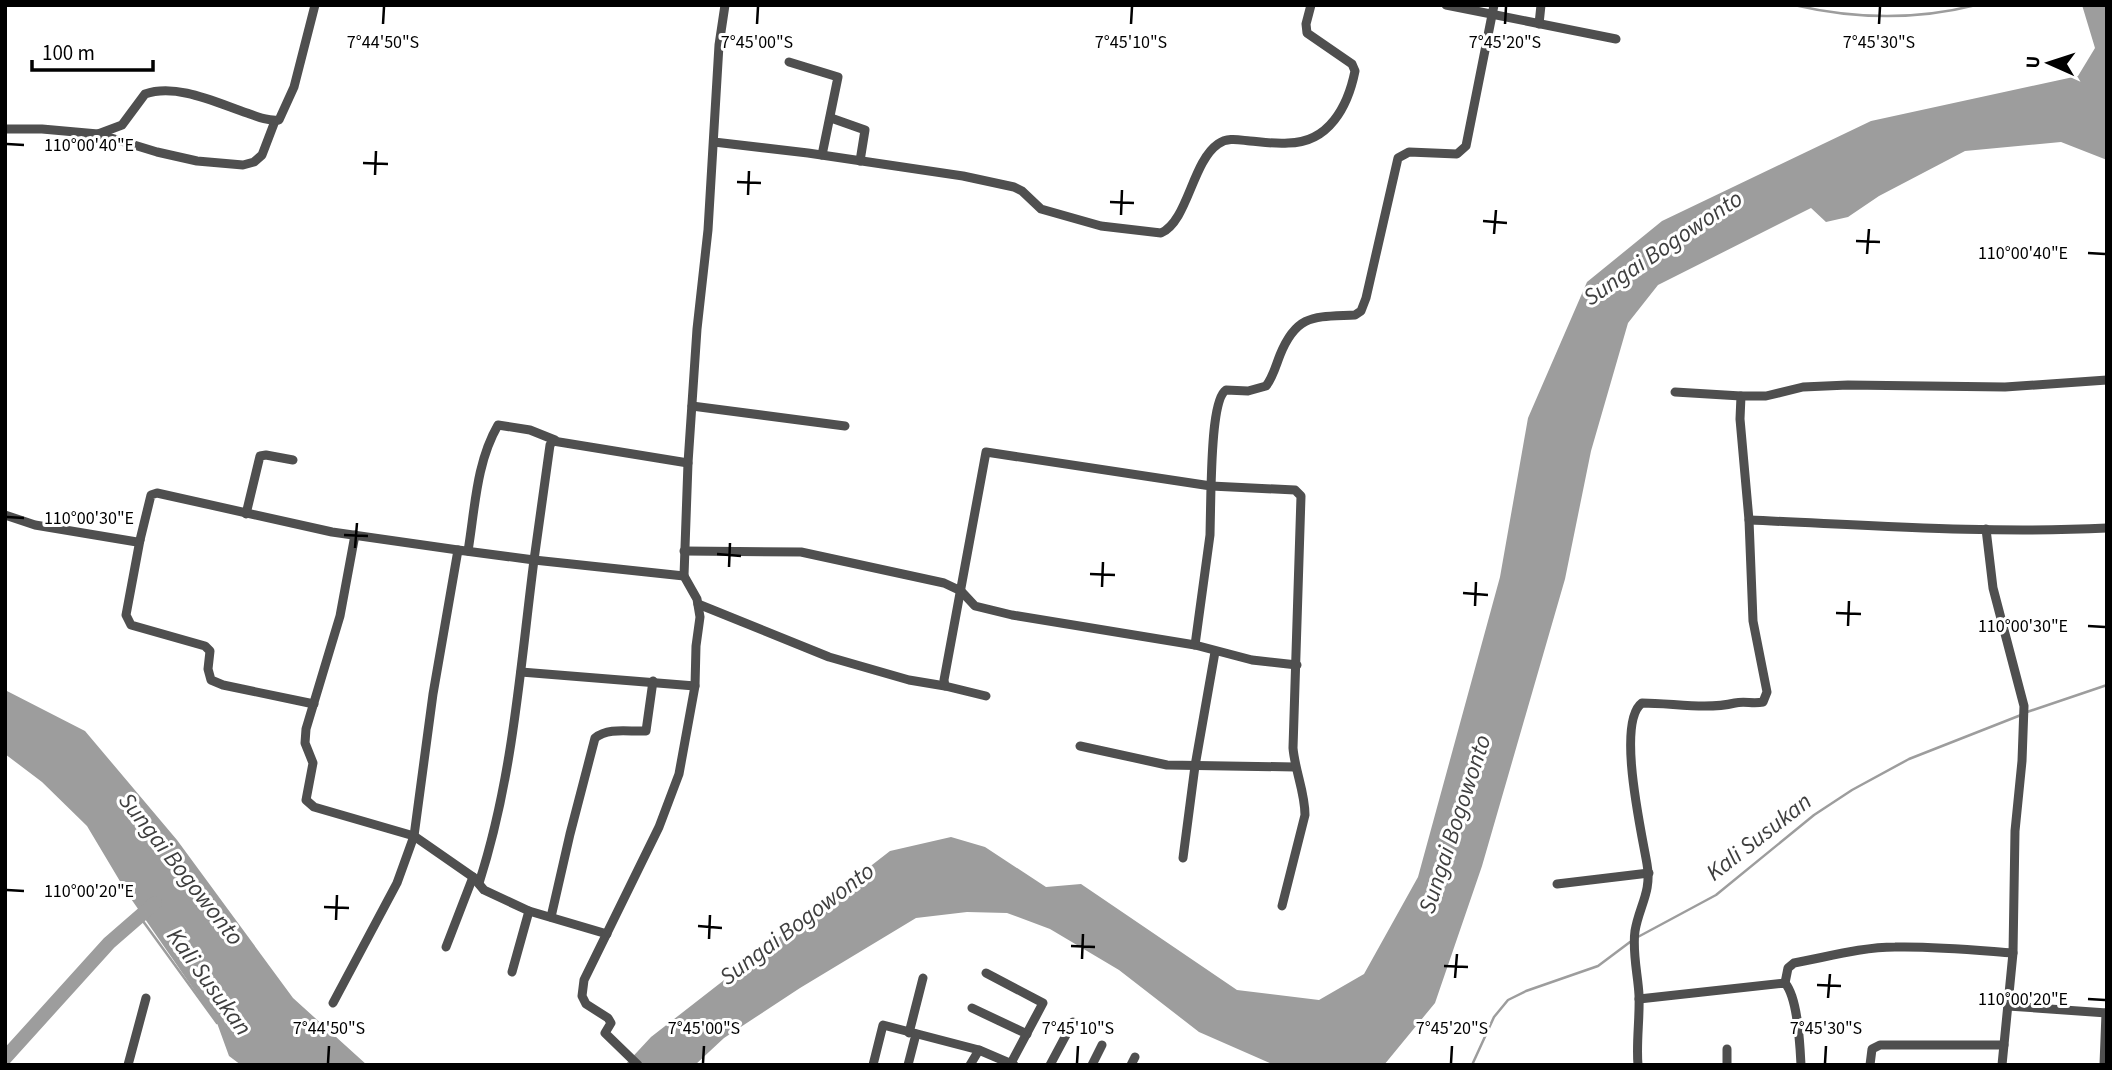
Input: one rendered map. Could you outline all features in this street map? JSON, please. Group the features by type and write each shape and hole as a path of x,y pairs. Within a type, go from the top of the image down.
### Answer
{"street":[{"path":"5,130 42,129 98,134 197,161 243,165 254,162 261,155 275,121 280,119 294,87 315,5"},
{"path":"638,1065 605,1033 611,1023 608,1018 586,1004 582,989 659,827 679,774 695,685 700,617 698,604 684,576 684,551 692,406 724,5"},
{"path":"714,142 963,176 1014,187 1041,209 1101,226 1161,233 1173,225 1207,156 1218,144 1232,139 1290,144 1312,138 1336,120 1355,71 1352,64 1307,33 1306,23 1311,5"},
{"path":"1446,5 1493,10 1539,24 1616,39"},
{"path":"1539,24 1541,5"},
{"path":"1195,645 1210,535 1214,436 1223,392 1255,390 1266,386 1290,333 1302,322 1312,317 1355,315 1361,311 1398,158 1409,152 1460,153 1466,146 1493,10"},
{"path":"789,62 838,77 822,155"},
{"path":"98,134 121,125 145,94 151,92 179,92 275,121"},
{"path":"831,118 865,130 860,160"},
{"path":"1675,392 1766,396 1803,387 2005,387 2107,380"},
{"path":"1638,1065 1639,999 1635,932 1649,888 1649,873 1633,787 1630,744 1636,708 1642,703 1721,706 1756,703 1763,702 1767,692 1753,621 1741,396"},
{"path":"692,406 845,426"},
{"path":"332,1003 397,883 414,836 433,694 481,466 489,441 498,425 530,430 555,440 688,463"},
{"path":"446,947 494,838 521,672 550,445 555,440"},
{"path":"945,686 945,672 986,452 1211,486 1295,489 1300,493 1295,767 1305,815 1282,906"},
{"path":"246,514 260,456 293,460"},
{"path":"314,704 223,685 211,680 208,669 209,651 205,646 131,625 125,615 151,495 154,493 355,535 534,560 684,576"},
{"path":"5,515 35,526 132,543 140,540"},
{"path":"1749,520 2062,531 2107,528"},
{"path":"1986,529 1993,587 2024,706 2015,831 2013,953 2002,1065"},
{"path":"355,535 340,616 306,729 305,743 313,763 306,800 314,807 414,836 476,880 484,890 529,911 607,934"},
{"path":"684,551 801,552 944,583 961,591 975,606 1012,615 1195,645 1252,660 1297,665"},
{"path":"698,604 829,657 909,680 986,696"},
{"path":"1183,858 1195,766 1215,652"},
{"path":"521,672 695,685"},
{"path":"551,917 595,738 610,731 646,731 653,681"},
{"path":"1080,746 1167,765 1295,767"},
{"path":"1557,884 1649,873"},
{"path":"512,972 529,911"},
{"path":"1801,1065 1797,1027 1790,992 1785,983 1788,968 1794,964 1875,948 1949,948 2013,953"},
{"path":"873,1065 883,1025 979,1050 1012,1064 1044,1003 986,973"},
{"path":"908,1065 923,978"},
{"path":"1639,999 1785,983"},
{"path":"128,1065 146,998"},
{"path":"2008,1006 2107,1013 2104,1065"},
{"path":"972,1008 1027,1034"},
{"path":"1051,1065 1073,1022"},
{"path":"1092,1065 1102,1045"},
{"path":"1870,1065 1872,1049 1880,1045 2004,1045"},
{"path":"1727,1049 1727,1065"},
{"path":"970,1065 979,1050"}],"water":[{"name":"Sungai Bogowonto","path":"2082,5 2107,5 2107,160 2061,142 1965,151 1879,196 1848,217 1826,222 1811,208 1658,285 1628,323 1591,451 1565,579 1482,866 1435,1003 1384,1065 1272,1064 1199,1032 1119,970 1050,929 1007,913 967,912 916,918 800,988 724,1038 695,1065 625,1065 651,1037 890,851 951,837 985,847 1046,887 1081,884 1237,990 1319,1000 1364,974 1418,877 1500,577 1528,418 1587,282 1662,221 1871,121 2078,76 2095,48"},
{"name":"Sungai Bogowonto","path":"5,690 85,731 177,840 293,998 367,1065 241,1065 229,1056 217,1023 127,893 87,826 42,782 5,754"}],"waterway":[{"path":"1794,5 1839,13 1885,16 1931,13 1976,5"},
{"name":"Kali Susukan","path":"2027,712 2107,685"},
{"name":"Kali Susukan","path":"1636,938 1716,895 1814,815 1852,790 1909,759 2021,715"},
{"path":"5,1058 109,943 155,903"},
{"name":"Kali Susukan","path":"140,917 217,1023"},
{"name":"Kali Susukan","path":"1472,1065 1494,1017 1508,1000 1598,966 1630,942"}]}
